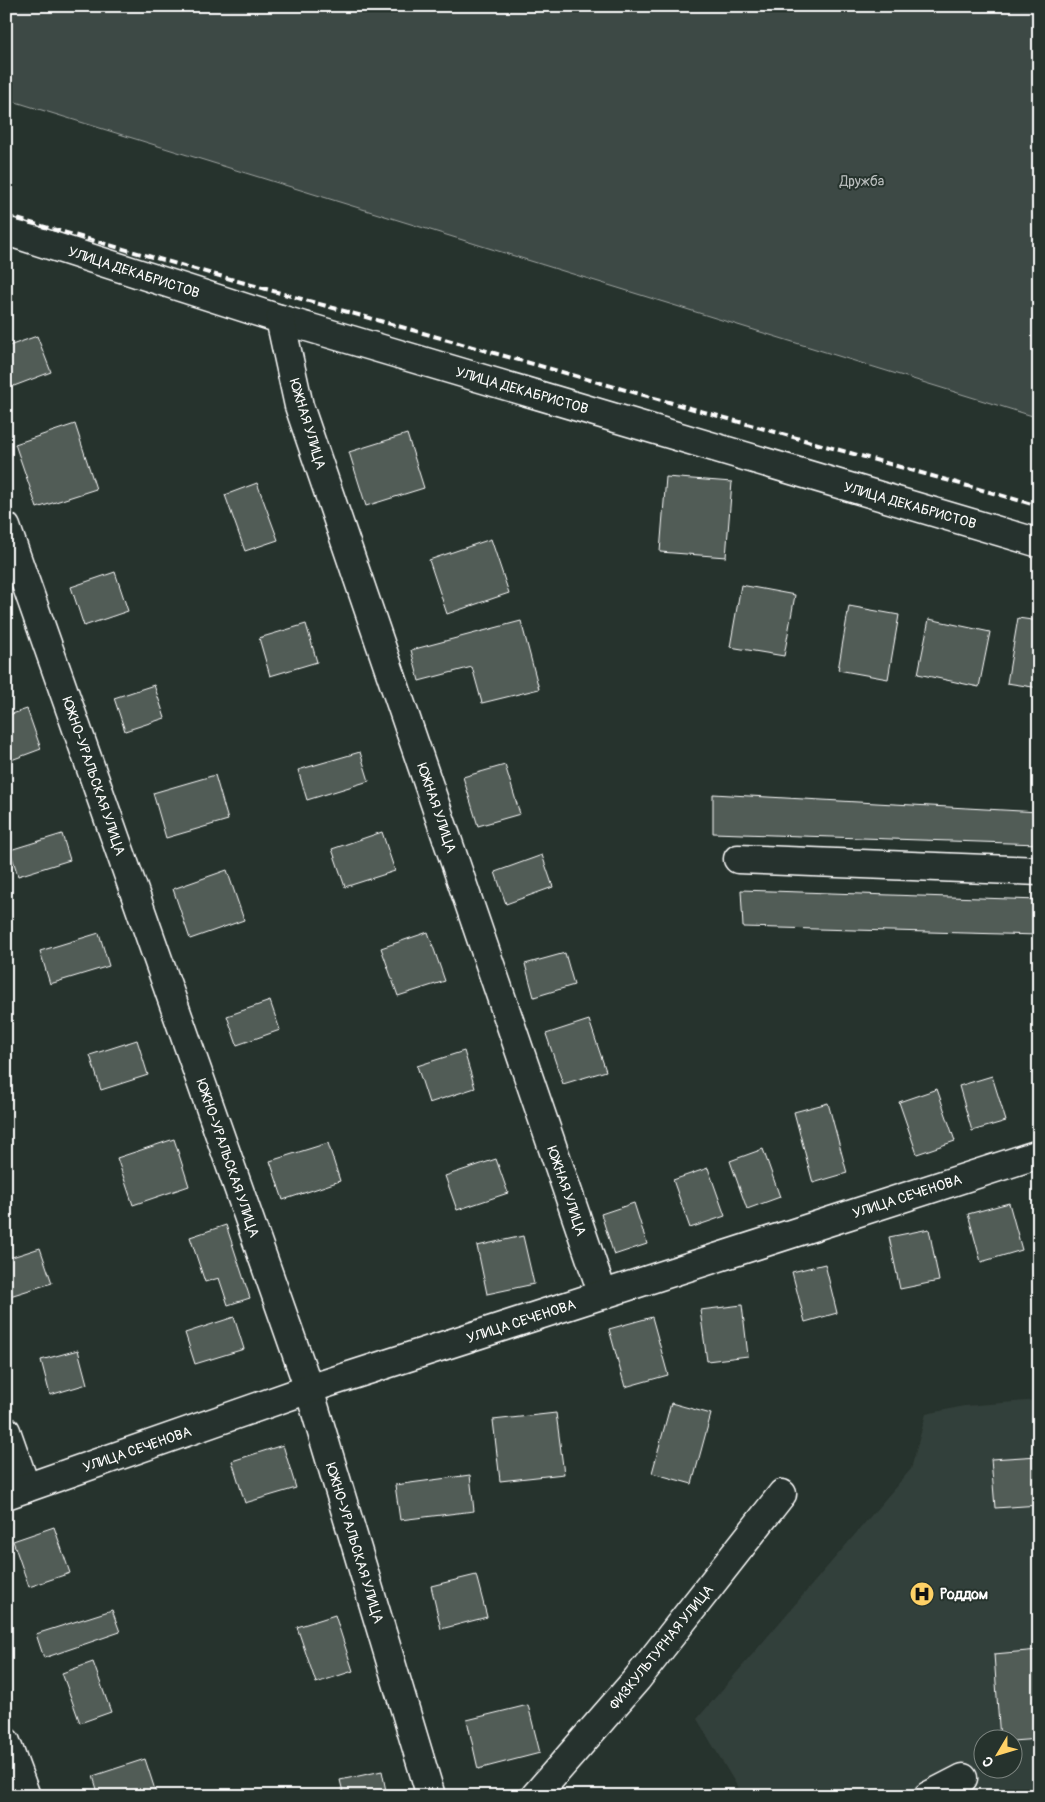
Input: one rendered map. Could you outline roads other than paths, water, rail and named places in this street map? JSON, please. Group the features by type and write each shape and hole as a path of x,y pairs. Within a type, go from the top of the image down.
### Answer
{"street":[{"name":"УЛИЦА ДЕКАБРИСТОВ","path":"6,231 280,319 1039,543"},
{"name":"ЮЖНАЯ УЛИЦА","path":"280,319 299,406 603,1295"},
{"name":"ЮЖНО-УРАЛЬСКАЯ УЛИЦА","path":"6,527 309,1389 431,1796"},
{"path":"738,859 1039,871"},
{"name":"УЛИЦА СЕЧЕНОВА","path":"16,1491 309,1389 1039,1154"},
{"path":"6,1431 16,1491"},
{"name":"ФИЗКУЛЬТУРНАЯ УЛИЦА","path":"535,1796 637,1679 782,1494"},
{"path":"6,1742 26,1796"},
{"path":"928,1796 963,1778"}],"railway":[{"path":"6,216 1039,506"}],"place":[{"name":"Роддом","path":"922,1594"}],"park label":[{"name":"Дружба","path":"862,181"}]}
